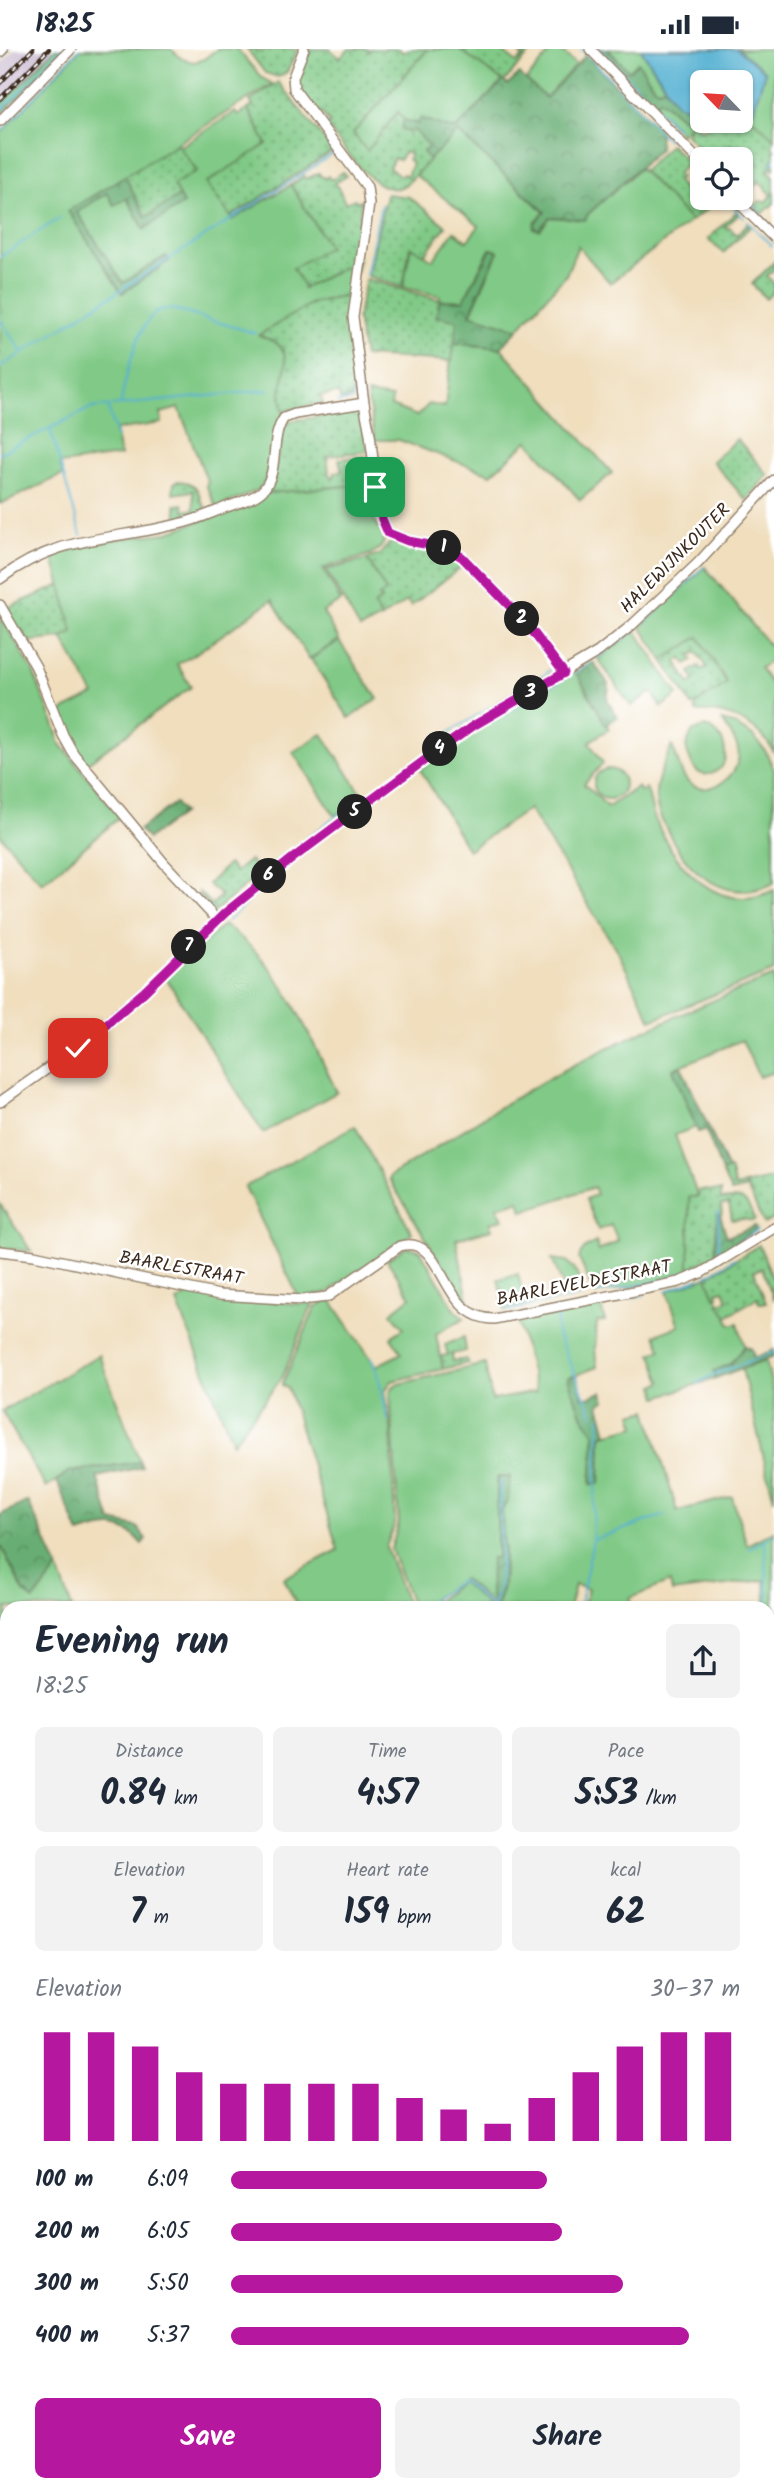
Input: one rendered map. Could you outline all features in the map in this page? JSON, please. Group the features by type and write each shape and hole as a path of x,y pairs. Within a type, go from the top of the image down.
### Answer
{"street":[{"path":"0,121 71,49"},
{"path":"304,49 293,77 294,89 368,187 369,204 353,317 379,509 388,533 408,541 446,548 462,557 527,624 564,673"},
{"path":"590,49 690,152"},
{"path":"746,210 774,239"},
{"path":"0,579 64,545 96,537 180,524 257,495 267,484 271,473 277,436 284,418 364,403"},
{"name":"HALEWIJNKOUTER","path":"0,1102 78,1048 144,992 217,920 293,858 473,726 598,652 667,594 774,480"},
{"path":"0,605 36,667 73,753 164,863 217,920"},
{"name":"BAARLEVELDESTRAAT","path":"425,1249 456,1300 471,1314 494,1319 679,1282 701,1273 774,1228"},
{"name":"BAARLESTRAAT","path":"0,1251 34,1255 219,1295 302,1300 319,1299 333,1293 400,1246 413,1244 425,1249"}],"shaded area":[{"path":"15,49 55,49 0,106 0,65"}],"green space":[{"path":"55,49 65,49 0,116 0,106"},
{"path":"80,49 171,49 182,59 194,62 204,59 217,49 237,49 261,77 272,84 69,211 122,293 169,260 166,256 123,283 77,212 107,193 126,198 145,229 172,185 196,170 179,147 235,112 238,116 248,109 267,144 259,149 232,220 291,185 329,247 304,288 359,259 351,294 312,303 260,335 277,343 284,352 286,365 281,392 284,414 265,481 258,490 217,508 206,485 208,483 179,408 161,413 162,423 115,430 120,456 60,464 63,475 0,504 0,134"},
{"path":"247,49 256,49 262,53 264,49 298,49 287,72 278,77 265,73"},
{"path":"311,49 330,49 340,58 349,49 399,49 404,53 408,49 428,49 353,133 367,151 398,112 404,120 401,128 409,133 414,130 429,146 423,152 429,160 405,185 391,188 381,185 360,167 327,126 330,123 320,111 317,113 298,86 298,77","holes":["405,152 410,154 408,159 412,163 407,176 401,176 389,168 394,158 399,160"]},
{"path":"428,49 459,49 503,81 455,130 422,119 419,125 404,120 398,112 367,152 353,133"},
{"path":"459,49 504,49 503,52 517,63 523,57 517,51 519,49 532,51 504,82"},
{"path":"553,49 559,49 577,65 546,98 526,81"},
{"path":"598,49 607,49 629,71 638,62 653,86 658,89 665,87 677,104 686,107 690,105 690,113 683,119 660,99 654,105"},
{"path":"607,49 641,49 665,87 658,89 653,86 638,62 629,71"},
{"path":"738,49 774,49 774,138 753,119 753,110 765,72"},
{"path":"586,55 660,130 659,149 588,214 585,220 550,217 539,230 534,228 535,222 545,212 458,132 429,160 423,152 429,145 401,128 404,120 418,124 421,118 455,130 503,81 508,85 519,74 546,98"},
{"path":"278,82 333,151 231,217 206,183 267,144 248,109 253,106 250,101"},
{"path":"660,98 683,119 690,113 690,124 681,134 654,105"},
{"path":"753,119 774,138 774,157 770,165 774,163 774,169 768,170 774,176 774,203 762,214 754,206 760,201 765,202 772,195 759,181 753,187 753,167 757,163 753,160 753,147 734,147 731,144 728,147 698,147 686,134 690,124 690,133 753,133"},
{"path":"458,131 545,213 540,230 550,217 585,220 588,214 640,168 691,221 610,283 578,246 566,275 518,329 470,315 498,252 490,249 463,301 440,300 440,296 403,287 411,246 433,260 454,231 467,241 479,226 414,174"},
{"path":"177,144 197,171 173,185 179,196 146,217 125,176"},
{"path":"670,144 688,162 677,174 680,177 677,181 685,191 690,187 690,210 706,210 691,221 643,171"},
{"path":"343,172 346,176 335,183 345,203 361,200 356,261 304,288 293,268 329,247 291,185 304,176 306,179 319,173 331,180"},
{"path":"125,176 146,217 179,196 183,204 144,229 127,198 114,205 107,193 77,212 123,283 166,256 169,261 122,293 68,211"},
{"path":"386,194 409,197 446,226 425,254 410,247 403,287 368,276"},
{"path":"736,212 738,215 725,227 737,235 747,224 750,227 723,253 708,239"},
{"path":"491,249 498,251 470,314 518,329 501,348 453,343 457,322 436,316 440,300 463,301"},
{"path":"774,262 774,269 767,276 774,284 774,291 766,299 752,284"},
{"path":"366,279 440,300 436,316 457,321 452,361 364,356 357,319"},
{"path":"347,296 353,386 351,398 340,400 339,393 320,396 323,403 283,411 281,392 286,364 284,352 277,343 259,335 312,303"},
{"path":"453,343 501,348 612,473 580,500 528,441 491,474 399,440 375,440 367,394 392,398 391,406 417,416 429,404 445,407"},
{"path":"359,411 368,451 327,456 332,477 335,472 342,471 339,459 366,456 367,484 268,493 283,429 289,421"},
{"path":"737,439 768,475 746,500 712,461"},
{"path":"187,482 196,488 208,511 178,519 175,505 183,504 185,511 194,509 193,491 173,494 174,483"},
{"path":"367,484 373,516 384,538 382,546 368,555 323,569 341,601 323,612 339,640 309,659 272,600 177,664 191,687 86,764 69,742 58,713 94,695 62,638 73,632 52,554 124,538 165,533 247,505 268,493"},
{"path":"391,542 440,550 464,565 411,606 407,601 381,618 374,605 386,591 367,559 379,555"},
{"path":"367,559 387,592 379,597 381,600 374,605 381,618 360,629 326,570"},
{"path":"705,567 774,651 774,659 760,668 774,688 774,753 760,734 741,721 719,713 696,712 695,705 726,683 698,638 663,660 641,627"},
{"path":"61,585 73,633 62,638 25,642 5,609"},
{"path":"0,616 32,669 59,742 120,817 42,883 0,835"},
{"path":"636,631 678,695 661,707 652,692 631,706 598,659"},
{"path":"699,637 727,683 692,705 663,660","holes":["697,652 707,667 701,670 699,666 690,672 695,680 690,684 676,662 682,658 686,664 693,660 691,655"]},
{"path":"339,641 378,699 349,718 311,659"},
{"path":"593,662 609,685 607,700 617,717 606,725 576,672"},
{"path":"576,672 609,729 589,742 603,763 584,784 608,807 638,787 641,792 646,788 655,819 674,854 701,883 717,892 735,897 754,897 774,890 774,971 651,1020 619,954 529,809 468,850 420,769 482,726"},
{"path":"722,721 753,736 766,752 774,770 774,883 757,889 741,891 726,888 699,873 678,849 657,807 657,785 672,746 685,778 695,787 714,787 730,776 738,759 738,750 734,738"},
{"path":"704,727 716,732 725,748 722,767 708,774 698,772 686,747 692,732"},
{"path":"322,734 363,796 335,816 293,752"},
{"path":"609,769 620,773 624,784 620,795 609,799 598,795 594,784 598,773"},
{"path":"175,803 183,813 148,839 139,830"},
{"path":"250,860 259,874 214,912 199,896 199,892 212,905 221,895 208,884 228,864 235,872"},
{"path":"223,925 244,940 277,978 291,1000 337,1092 263,1133 166,978"},
{"path":"774,976 774,1072 759,1077 742,1040 673,1069 696,1127 675,1135 698,1197 689,1197 689,1273 667,1281 595,1294 579,1259 581,1253 596,1242 599,1251 618,1241 611,1225 598,1230 586,1199 597,1194 594,1187 523,1211 519,1201 497,1207 503,1219 490,1223 492,1229 456,1239 469,1304 464,1300 389,1179 390,1176 574,1065 672,1018"},
{"path":"681,1066 728,1170 722,1172 706,1130 698,1132 673,1069"},
{"path":"355,1126 412,1233 327,1293 299,1298 245,1187"},
{"path":"730,1169 735,1187 774,1178 774,1219 764,1224 747,1188 731,1192 722,1172"},
{"path":"699,1190 721,1191 721,1200 740,1199 749,1207 755,1219 732,1220 729,1204 721,1205 722,1214 717,1216 715,1256 689,1269 689,1197 698,1197"},
{"path":"0,1204 31,1251 0,1248"},
{"path":"720,1215 727,1237 754,1226 756,1229 715,1256 717,1216"},
{"path":"759,1245 774,1281 774,1300 762,1268 754,1271 766,1303 759,1303 757,1298 727,1316 718,1304 728,1300 724,1290 717,1292 718,1296 715,1297 707,1277"},
{"path":"406,1247 420,1250 455,1310 464,1318 436,1334 443,1369 392,1381 385,1390 391,1428 395,1523 386,1547 405,1601 295,1601 284,1578 338,1550 288,1388 282,1385 316,1306 331,1300 376,1366 402,1353 391,1337 404,1328 391,1313 411,1297 387,1260"},
{"path":"552,1259 567,1261 575,1270 585,1294 568,1297"},
{"path":"518,1274 523,1294 534,1292 538,1303 505,1310 498,1279"},
{"path":"707,1277 731,1325 738,1323 745,1346 731,1364 714,1371 716,1378 658,1397 655,1386 662,1382 652,1354 661,1349 655,1335 679,1326 667,1291"},
{"path":"191,1293 296,1304 313,1303 283,1376 233,1443 177,1302"},
{"path":"600,1304 605,1321 597,1322 597,1367 568,1378 581,1412 595,1434 591,1483 600,1482 601,1435 636,1426 632,1414 647,1410 677,1511 732,1497 747,1545 774,1531 774,1601 766,1601 765,1580 672,1592 670,1582 630,1598 631,1601 585,1601 588,1589 575,1585 571,1601 498,1601 503,1586 502,1510 508,1500 509,1477 497,1477 497,1558 492,1558 492,1601 489,1601 463,1579 433,1599 434,1601 410,1601 391,1549 399,1523 390,1391 395,1385 485,1364 492,1400 536,1392 518,1321"},
{"path":"464,1337 466,1351 452,1354 453,1361 467,1359 468,1363 443,1369 441,1356 448,1355 445,1345"},
{"path":"745,1346 752,1349 754,1358 774,1350 774,1356 716,1378 714,1371 731,1364"},
{"path":"99,1355 140,1462 69,1472 46,1488 2,1411"},
{"path":"766,1360 774,1396 774,1500 742,1369"},
{"path":"576,1375 584,1398 602,1392 605,1401 599,1404 607,1433 601,1435 600,1483 591,1484 595,1434 580,1412 568,1378"},
{"path":"140,1462 142,1467 97,1477 111,1521 137,1527 146,1539 142,1544 121,1528 105,1527 79,1534 57,1481 68,1472"},
{"path":"497,1477 510,1477 508,1500 502,1510 503,1586 498,1601 492,1601 493,1597 490,1596 491,1558 497,1558"},
{"path":"28,1501 58,1568 34,1600 24,1592 0,1544 0,1515"},
{"path":"0,1544 24,1592 34,1600 58,1568 70,1601 0,1601"},
{"path":"460,1582 482,1601 437,1601"}],"water":[{"path":"641,49 737,49 765,72 753,111 753,70 690,70 690,105 686,107 677,104"}],"waterway":[{"path":"0,59 10,49"},
{"path":"0,112 61,49"},
{"path":"0,133 79,49"},
{"path":"581,49 613,81"},
{"path":"600,49 677,128"},
{"path":"617,86 668,140"},
{"path":"0,367 335,153"},
{"path":"771,164 774,160"},
{"path":"366,275 381,205"},
{"path":"753,207 761,215"},
{"path":"736,210 744,218"},
{"path":"0,257 60,218"},
{"path":"764,218 769,223"},
{"path":"748,222 772,246"},
{"path":"121,403 139,337 152,315 160,310 172,309 255,333"},
{"path":"0,319 22,352"},
{"path":"353,362 355,385"},
{"path":"0,453 91,408 268,390"},
{"path":"337,403 352,400 355,392"},
{"path":"108,408 117,437"},
{"path":"50,429 81,535"},
{"path":"644,623 704,567"},
{"path":"519,622 527,631"},
{"path":"597,658 636,630"},
{"path":"487,724 592,662"},
{"path":"440,738 547,673 553,666"},
{"path":"463,738 483,726"},
{"path":"304,840 362,797"},
{"path":"272,865 299,845"},
{"path":"227,921 248,902"},
{"path":"718,1212 719,1253"},
{"path":"716,1257 757,1230"},
{"path":"706,1276 735,1258"},
{"path":"671,1278 686,1272"},
{"path":"666,1291 700,1278"},
{"path":"596,1293 664,1280"},
{"path":"608,1302 644,1295"},
{"path":"536,1304 581,1296"},
{"path":"593,1415 557,1334 557,1311 599,1304"},
{"path":"507,1311 533,1305"},
{"path":"504,1322 549,1313"},
{"path":"698,1383 774,1352"},
{"path":"371,1358 378,1374 388,1420"},
{"path":"580,1601 592,1546 600,1417"},
{"path":"494,1601 499,1581 501,1546 500,1481"},
{"path":"593,1540 665,1515"},
{"path":"749,1549 774,1534"},
{"path":"765,1541 768,1601"},
{"path":"431,1601 462,1581 485,1601"}],"railway":[{"path":"0,83 33,49"},
{"path":"0,99 49,49"}],"route":[{"path":"78,1048 144,992 225,913 293,858 473,726 564,673 527,624 462,557 446,548 408,541 388,533 379,509 375,487"}]}
